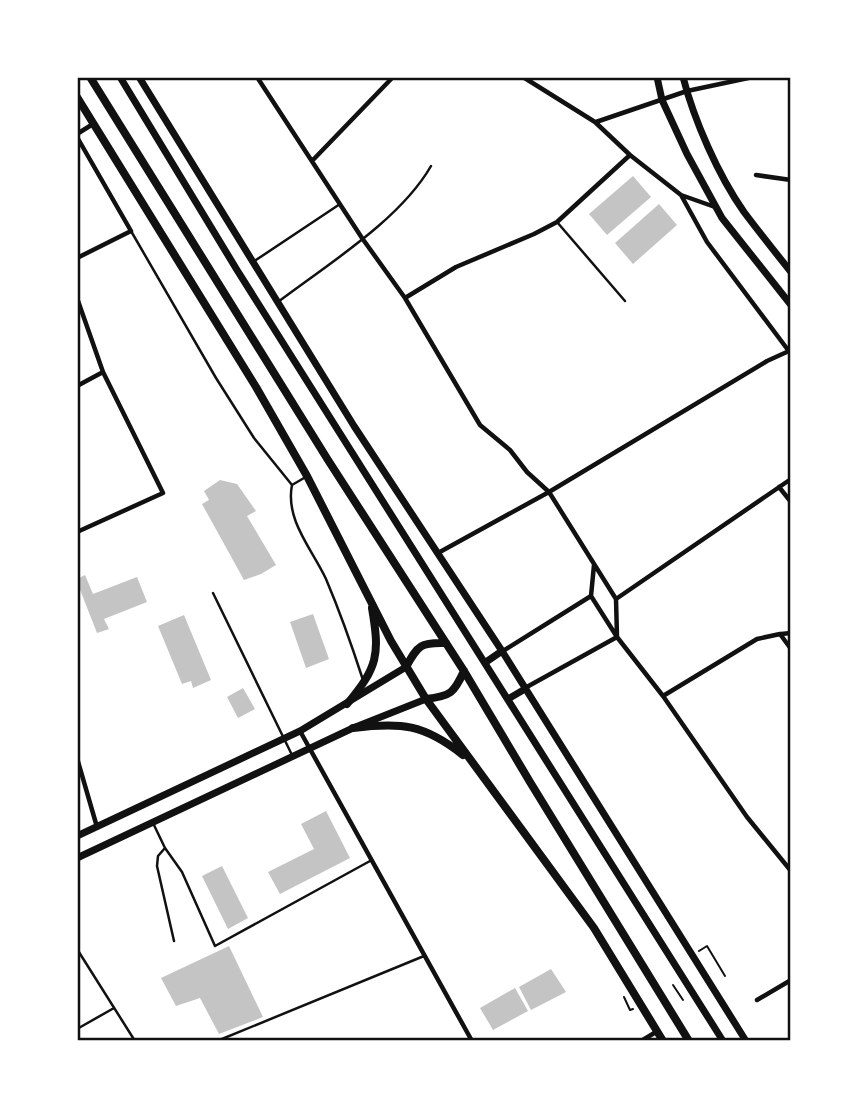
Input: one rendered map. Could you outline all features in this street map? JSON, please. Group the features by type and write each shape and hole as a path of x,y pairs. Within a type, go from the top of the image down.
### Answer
{"highway":[{"path":"90,77 320,449 464,671 689,1041"},
{"path":"77,97 256,387 307,476 406,667 426,699 594,928 663,1041"},
{"path":"347,704 372,671 377,640 371,602"},
{"path":"406,667 416,650 427,642 446,643"},
{"path":"426,699 445,696 456,689 464,671"},
{"path":"353,729 387,724 413,726 438,736 473,763"}],"main road":[{"path":"120,77 237,270 723,1041"},
{"path":"139,77 354,426 502,652 746,1041"},
{"path":"657,77 662,100 687,154 722,218 791,305"},
{"path":"683,77 716,162 743,210 791,272"},
{"path":"486,662 502,652"},
{"path":"77,836 300,731 406,667"},
{"path":"508,699 525,689"},
{"path":"77,858 353,729 426,699"}],"street":[{"path":"257,77 362,238 405,298 480,425 510,450 527,472 549,492 616,599 617,637"},
{"path":"312,160 393,77"},
{"path":"523,77 596,122 630,155 681,195 716,207"},
{"path":"596,122 687,91 753,77"},
{"path":"77,258 131,231 77,135 94,124"},
{"path":"405,298 456,267 557,222 630,155"},
{"path":"756,176 791,180"},
{"path":"437,553 549,492 766,361 790,353 707,242 681,195"},
{"path":"77,298 103,372 163,493 77,532"},
{"path":"77,386 103,372"},
{"path":"616,599 791,479"},
{"path":"779,487 791,502"},
{"path":"594,564 591,596 617,637 663,696 747,817 791,871"},
{"path":"502,652 591,596"},
{"path":"663,696 757,639 791,632"},
{"path":"780,634 791,649"},
{"path":"525,689 617,637"},
{"path":"300,731 472,1041"},
{"path":"77,758 97,827"},
{"path":"757,1000 791,980"},
{"path":"641,1041 657,1032"}],"lane":[{"path":"278,303 362,238 413,193 431,166"},
{"path":"253,262 340,204"},
{"path":"557,222 625,301"},
{"path":"131,231 216,379 254,438 292,485"},
{"path":"307,476 292,485 289,498 291,509 325,576 364,684"},
{"path":"214,593 294,758"},
{"path":"153,823 164,848 183,872 215,946 371,860"},
{"path":"164,848 158,856 157,866 174,941"},
{"path":"77,949 135,1041"},
{"path":"217,1041 424,956"},
{"path":"77,1028 114,1008"}],"path":[{"path":"707,946 725,976"},
{"path":"673,985 683,1000"},
{"path":"623,998 631,1010 641,1004"}],"building":[{"path":"633,176 651,197 607,235 589,214"},
{"path":"659,204 677,225 633,264 615,243"},
{"path":"220,480 237,484 256,511 247,516 276,565 244,580 202,504 209,500 204,491"},
{"path":"85,575 93,594 137,577 147,602 104,619 109,629 97,633 77,582 77,579"},
{"path":"313,614 329,659 306,668 290,622"},
{"path":"184,615 211,680 193,688 191,681 182,684 158,626"},
{"path":"243,688 255,709 238,718 227,697"},
{"path":"326,811 350,858 280,894 268,872 314,849 301,824"},
{"path":"222,866 248,918 228,929 202,876"},
{"path":"229,946 263,1017 219,1034 200,998 176,1006 161,978"},
{"path":"551,969 566,992 531,1010 519,987"},
{"path":"515,988 528,1011 493,1030 480,1008"}]}
